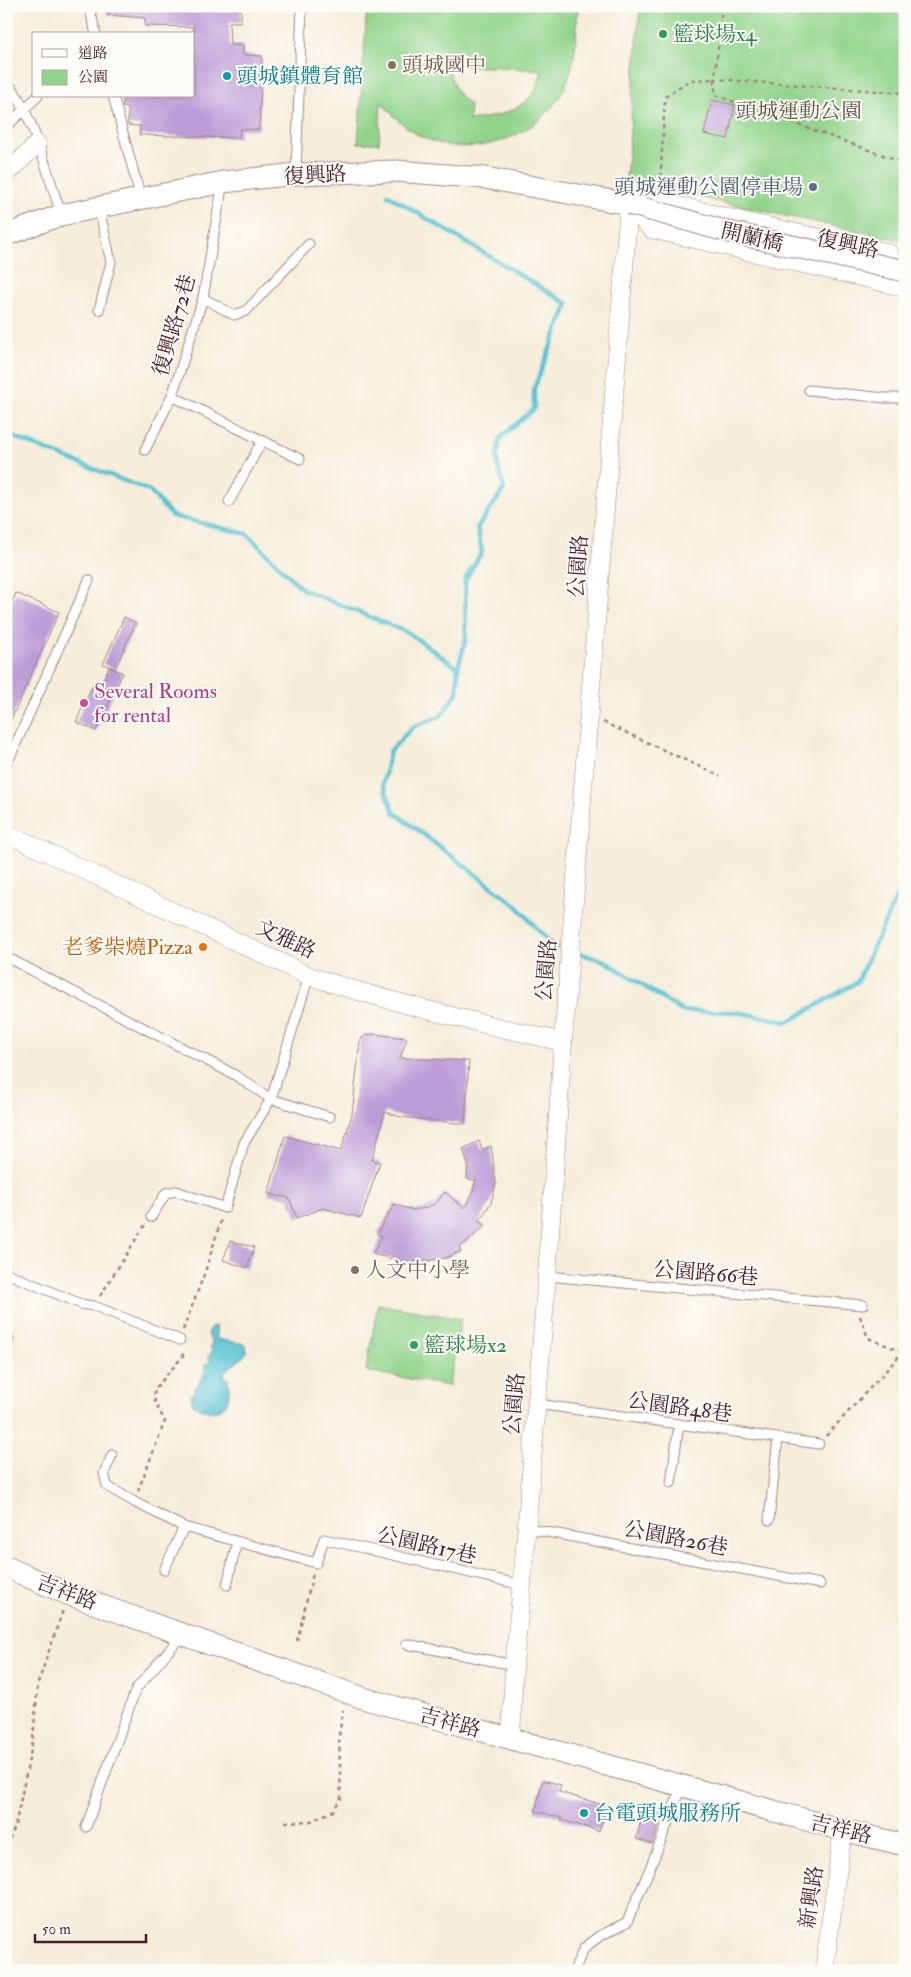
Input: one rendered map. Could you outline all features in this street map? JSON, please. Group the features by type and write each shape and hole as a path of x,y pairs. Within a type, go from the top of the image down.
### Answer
{"street":[{"path":"6,174 37,144"},
{"name":"復興路","path":"6,235 61,215 223,182 296,174 396,171 485,178 629,204 660,201 750,223 890,253 882,282 651,229 629,204"},
{"name":"開蘭橋","path":"629,204 725,231 905,271"},
{"name":"公園路","path":"511,1739 514,1665 537,1404 563,1042 629,204"},
{"path":"882,282 905,288"},
{"name":"文雅路","path":"6,833 309,976 345,988 480,1024 563,1042"},
{"name":"吉祥路","path":"6,1567 68,1594 346,1692 682,1786 905,1845"},
{"name":"新興路","path":"824,1971 843,1830"}],"lane":[{"path":"90,6 96,32"},
{"path":"296,174 302,6"},
{"path":"6,82 12,87 25,109 61,215"},
{"path":"6,127 36,98"},
{"path":"114,98 141,199"},
{"name":"復興路72巷","path":"223,182 203,298 172,396 300,459"},
{"path":"99,207 111,262 99,310"},
{"path":"203,298 234,315 246,311 309,244"},
{"path":"809,390 885,398 905,398"},
{"path":"145,450 172,396"},
{"path":"229,502 262,441"},
{"path":"6,766 89,580"},
{"path":"6,957 235,1076 271,1099 330,1117"},
{"path":"151,1217 166,1193 176,1191 225,1208 244,1143 271,1099 309,976"},
{"path":"6,1273 81,1304 94,1306 180,1340"},
{"name":"公園路66巷","path":"547,1276 863,1305"},
{"name":"公園路48巷","path":"537,1404 818,1444"},
{"path":"671,1483 679,1424"},
{"path":"770,1520 778,1439"},
{"path":"112,1455 104,1473 107,1486 136,1503 184,1527 316,1563"},
{"path":"164,1570 184,1527"},
{"name":"公園路26巷","path":"526,1528 820,1584"},
{"name":"公園路17巷","path":"316,1563 324,1539 522,1585"},
{"path":"227,1585 237,1542"},
{"path":"86,1827 136,1689 182,1635"},
{"path":"406,1644 514,1665"},
{"path":"574,1971 584,1948 600,1936 627,1922 682,1786"}],"path":[{"path":"722,6 715,95 905,162"},
{"path":"660,201 666,97 690,80 715,79 905,93"},
{"path":"589,715 720,776"},
{"path":"136,1503 140,1484 165,1421 155,1403 154,1390 183,1356 180,1340 205,1272 225,1208"},
{"path":"94,1306 151,1217"},
{"path":"818,1444 904,1352 868,1338 860,1315 863,1305"},
{"path":"297,1641 316,1563"},
{"path":"6,1847 15,1827 33,1740 38,1682 68,1594"},
{"path":"286,1822 311,1821 333,1811 340,1798 339,1736 346,1692"}],"green space":[{"path":"367,6 578,6 574,59 564,89 540,119 524,131 487,145 467,147 448,145 429,140 415,133 397,119 381,102 379,143 358,143","holes":["450,65 542,70 536,89 523,103 497,115 469,120 470,105 461,97 455,87 451,77"]},
{"name":"頭城運動公園","path":"640,6 905,6 905,241 626,182"},
{"name":"籃球場x2","path":"378,1304 461,1319 449,1386 366,1371"}],"water":[{"path":"216,1326 217,1339 246,1344 247,1352 224,1372 224,1376 228,1379 229,1388 229,1396 226,1403 217,1410 210,1411 193,1405 191,1396 206,1370 204,1365 211,1361 208,1357 213,1350 210,1348 212,1343 208,1334 211,1327"}],"building":[{"name":"頭城鎮體育館","path":"108,6 241,6 241,22 229,22 230,45 243,45 243,55 262,56 259,130 240,129 239,138 139,135 140,126 128,125 128,108 123,107 123,98 195,98 194,27 145,26 145,18 107,15"},
{"path":"712,100 735,105 728,139 704,134"},
{"path":"16,593 59,612 6,731 6,616"},
{"path":"124,617 136,623 115,669 103,664"},
{"path":"109,667 123,673 96,731 76,722 92,686 99,689"},
{"path":"365,1035 407,1038 400,1058 469,1061 465,1124 401,1117 385,1112 372,1160 380,1162 361,1218 323,1208 297,1218 289,1198 268,1194 285,1136 341,1151 352,1115 360,1041"},
{"path":"479,1141 482,1150 491,1146 496,1183 491,1203 479,1221 485,1226 459,1247 461,1251 446,1258 419,1262 400,1261 373,1254 382,1236 377,1234 394,1204 412,1210 426,1208 436,1203 445,1192 464,1208 472,1195 476,1180 467,1179 468,1164 463,1149"},
{"path":"230,1241 254,1247 247,1268 223,1260"},
{"path":"543,1780 561,1785 559,1792 607,1806 599,1831 535,1811"},
{"path":"646,1804 664,1810 652,1844 636,1839"}],"waterway":[{"path":"388,195 568,304 534,388 534,409 500,438 497,461 504,489 477,528 482,552 465,580 466,638 458,668"},
{"path":"6,434 150,491 172,516 247,534 302,589 409,633 458,668 457,693 441,716 413,727 390,751 383,784 394,812 516,905 552,945 558,947"},
{"path":"582,954 605,961 682,1011 737,1012 788,1022 857,982 898,894 905,889"}],"place":[{"name":"籃球場x4","path":"663,34"},
{"name":"頭城國中","path":"392,65"},
{"name":"頭城鎮體育館","path":"227,76"},
{"name":"頭城運動公園停車場","path":"813,187"},
{"name":"Several Rooms for rental","path":"84,703"},
{"name":"老爹柴燒Pizza","path":"203,947"},
{"name":"人文中小學","path":"355,1270"},
{"name":"籃球場x2","path":"414,1345"},
{"name":"台電頭城服務所","path":"584,1813"}]}
